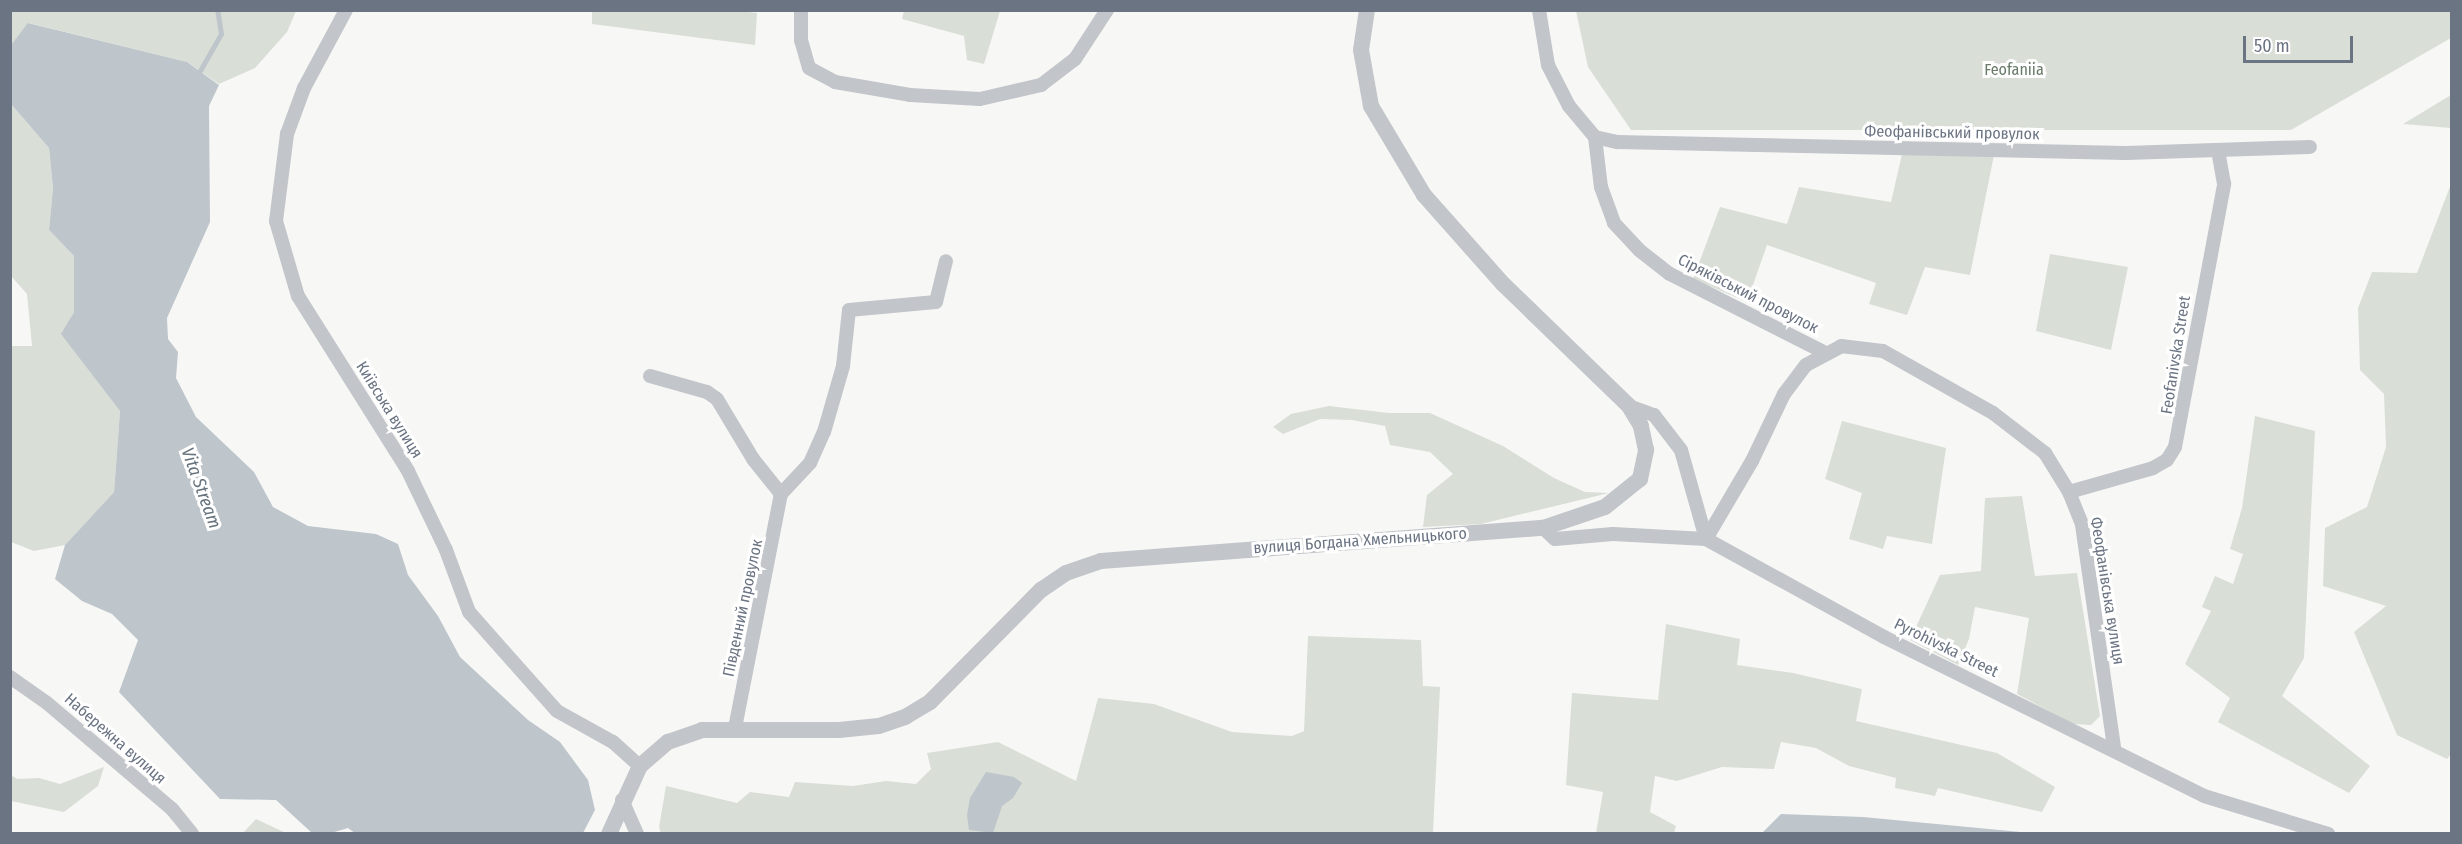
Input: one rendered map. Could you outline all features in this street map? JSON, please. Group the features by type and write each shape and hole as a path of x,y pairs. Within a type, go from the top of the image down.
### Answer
{"street":[{"name":"Київська вулиця","path":"346,10 304,88 287,134 276,222 298,296 408,471 446,550 469,612 557,711 613,742 640,766"},
{"path":"801,10 801,40 809,68 835,82 910,95 980,99 1041,84 1075,59 1107,10"},
{"name":"вулиця Богдана Хмельницького","path":"609,834 622,800 640,766 656,749 681,735 735,728 839,730 879,726 905,717 930,702 1041,590 1066,573 1101,561 1543,528 1605,507 1640,479 1646,450 1641,426 1629,406 1503,285 1424,195 1371,106 1361,50 1367,10"},
{"path":"1539,10 1548,64 1569,106 1594,137"},
{"name":"Феофанівський провулок","path":"1594,137 1641,143 2218,151 2310,147"},
{"name":"Сіряківський провулок","path":"1594,137 1601,187 1614,223 1639,250 1670,274 1826,353"},
{"name":"Feofanivska Street","path":"2069,492 2153,468 2167,460 2175,447 2224,184 2218,151"},
{"path":"650,376 717,399 753,459 782,494 810,463 824,432 843,366 849,310 936,302 946,261"},
{"name":"Феофанівська вулиця","path":"1706,538 1752,461 1784,394 1806,365 1841,346 1882,351 1993,413 2045,453 2069,492 2082,525 2114,748"},
{"path":"1543,528 1555,539 1613,534 1706,538 1680,450 1654,415 1629,406"},
{"name":"Південний провулок","path":"735,728 782,494"},
{"name":"Pyrohivska Street","path":"1706,538 1884,637 2114,748 2204,796 2328,834"},
{"name":"Набережна вулиця","path":"10,677 47,702 172,809 192,834"},
{"path":"622,800 637,834"}],"green space":[{"name":"Feofaniia","path":"2451,10 2451,38 2291,130 1631,130 1588,67 1576,11"},
{"path":"11,11 296,11 287,32 255,68 219,84 187,62 29,23 11,45"},
{"path":"592,11 741,11 757,13 755,45 592,24"},
{"path":"904,11 1000,11 984,64 967,60 964,36 902,19"},
{"path":"2451,95 2451,128 2403,124"},
{"path":"11,104 49,148 53,188 49,230 74,256 74,312 62,334 120,411 114,492 65,545 34,551 11,542 10,346 32,346 27,294 11,276"},
{"path":"1902,154 1994,155 1970,275 1925,267 1907,315 1869,304 1876,283 1767,245 1747,302 1693,279 1720,207 1787,224 1799,187 1891,202"},
{"path":"2451,184 2452,753 2447,759 2397,735 2354,632 2386,606 2323,586 2325,528 2367,507 2386,447 2384,394 2360,370 2358,308 2372,272 2417,273"},
{"path":"2050,254 2128,267 2111,350 2036,331"},
{"path":"1329,406 1389,413 1430,413 1503,446 1554,478 1585,492 1609,493 1481,524 1423,527 1427,495 1453,474 1430,452 1390,445 1385,426 1352,420 1320,419 1283,434 1273,427 1291,414"},
{"path":"2255,416 2315,431 2304,658 2282,696 2370,766 2349,793 2218,722 2230,698 2185,664 2211,611 2202,607 2215,576 2233,584 2243,554 2230,549 2242,508"},
{"path":"1842,421 1946,448 1932,544 1887,536 1883,549 1849,539 1862,493 1825,479"},
{"path":"2022,496 2035,576 2077,573 2100,716 2091,725 2073,724 2017,694 2029,618 1975,607 1969,639 1958,665 1910,640 1940,575 1981,571 1985,498"},
{"path":"1666,624 1740,639 1737,665 1793,673 1862,689 1856,721 1997,753 2055,787 2042,812 1938,788 1935,796 1895,788 1896,778 1849,766 1816,748 1781,742 1774,769 1722,767 1677,781 1655,776 1650,812 1676,826 1674,833 1596,833 1603,792 1566,785 1572,693 1658,700"},
{"path":"1308,636 1421,640 1423,686 1440,687 1433,833 661,834 659,827 666,786 737,803 750,792 789,797 795,782 853,786 886,781 916,784 931,769 927,753 998,742 1076,781 1098,698 1154,704 1232,732 1292,736 1304,731"},
{"path":"104,767 98,786 64,812 11,801 11,775 17,779 39,778 60,784"},
{"path":"256,819 286,833 243,833"}],"water":[{"path":"28,23 187,62 219,85 209,106 210,222 167,318 168,339 178,352 176,378 196,417 254,472 273,507 308,526 376,534 398,544 408,575 438,616 460,657 528,720 560,742 588,780 595,810 583,833 356,834 348,828 331,833 312,833 276,800 220,799 119,692 138,640 112,614 82,601 55,579 65,545 114,492 120,411 61,334 74,312 74,256 49,230 53,188 49,148 11,104 11,45"},
{"path":"986,772 1014,777 1022,783 1013,798 1002,806 993,833 969,830 967,815 970,798"},
{"path":"1781,814 1863,817 2031,833 1762,833"}],"waterway":[{"name":"Vita Stream","path":"197,76 221,34 217,10"}]}
